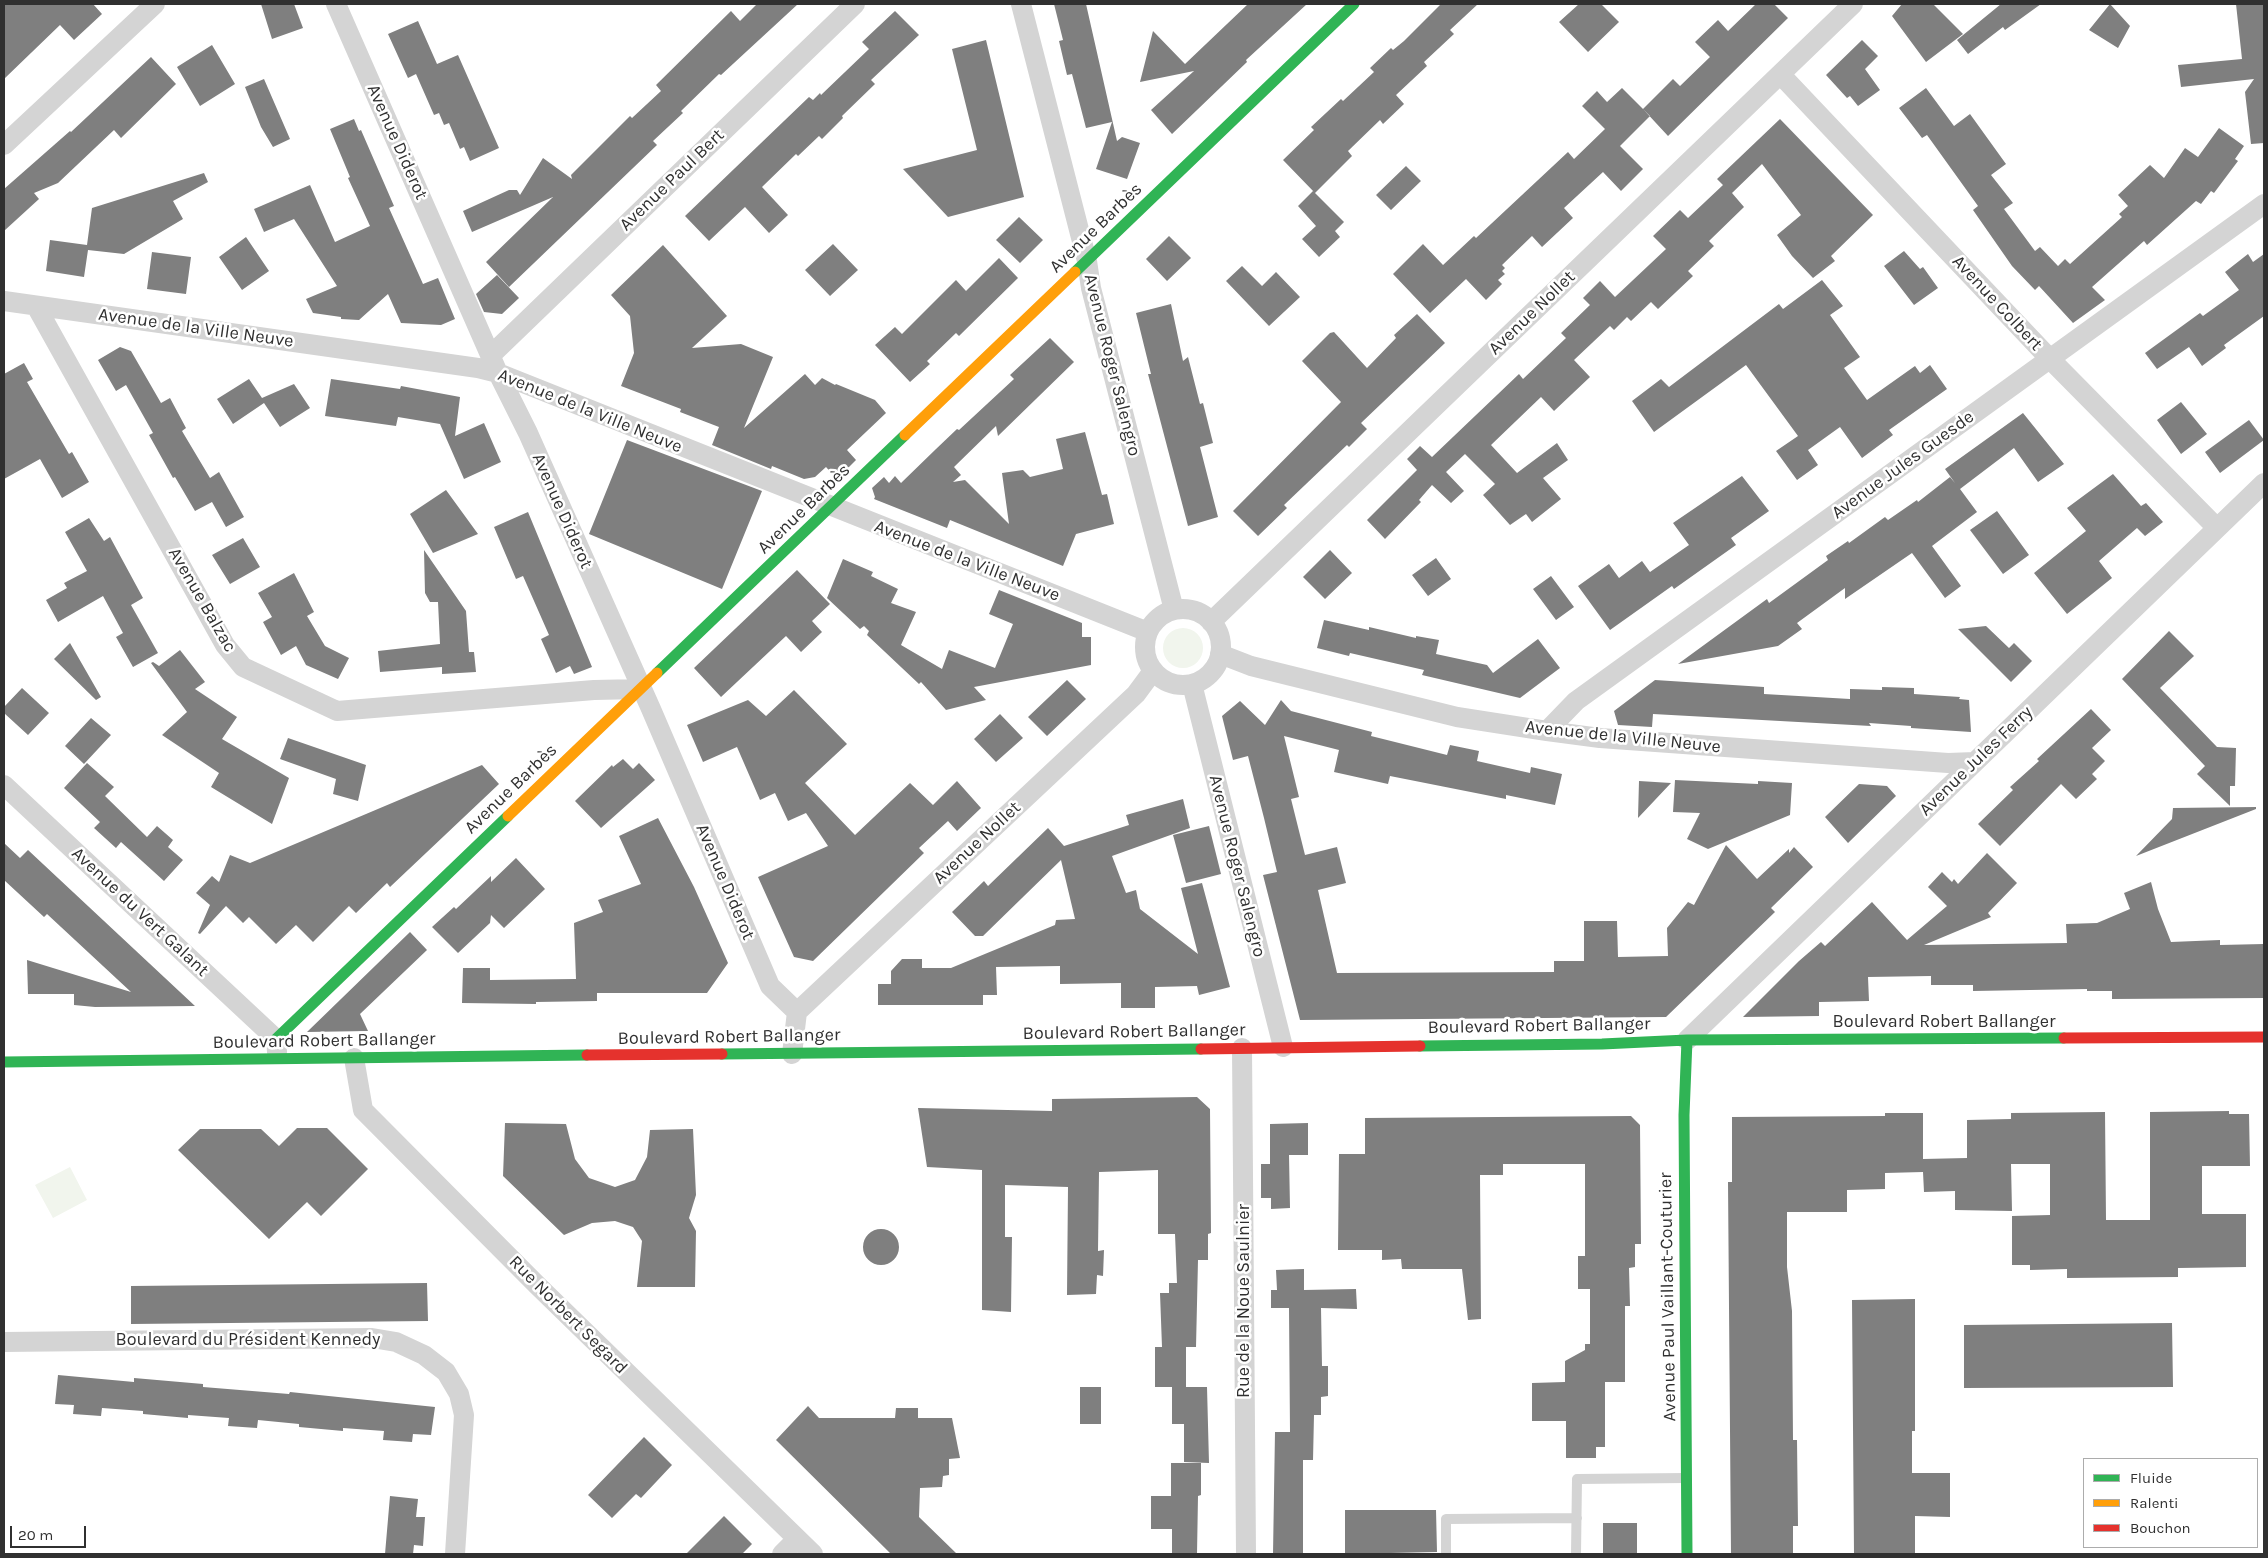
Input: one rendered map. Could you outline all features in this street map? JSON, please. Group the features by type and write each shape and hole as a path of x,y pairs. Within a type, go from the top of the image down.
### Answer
{"main road":[{"name":"Avenue Barbès","path":"276,1039 641,689 659,674 1354,4"},
{"name":"Boulevard Robert Ballanger","path":"4,1062 1602,1044 1687,1040 2264,1037"},
{"name":"Avenue Paul Vaillant-Couturier","path":"1687,1040 1684,1125 1687,1554"}],"street":[{"path":"4,145 155,4"},
{"name":"Avenue Diderot","path":"336,4 494,364 528,433 770,986 797,1012"},
{"name":"Avenue Paul Bert","path":"494,364 855,4"},
{"name":"Avenue Roger Salengro","path":"1021,4 1087,261 1091,288 1174,610"},
{"name":"Avenue Nollet","path":"1211,622 1853,4"},
{"name":"Avenue Colbert","path":"1780,75 2050,359 2217,528"},
{"name":"Avenue Jules Guesde","path":"1546,731 1576,701 2264,204"},
{"name":"Avenue de la Ville Neuve","path":"4,301 478,368 494,364 831,508 1148,632"},
{"name":"Avenue Balzac","path":"36,306 226,645 243,667 337,711 594,690 641,689"},
{"name":"Avenue Jules Ferry","path":"1687,1040 2264,483"},
{"path":"1174,610 1194,611 1211,622 1217,631 1220,654 1217,664 1210,673 1192,684 1171,684 1153,671 1145,652 1145,642 1148,632 1159,618 1174,610"},
{"name":"Avenue de la Ville Neuve","path":"1220,654 1251,666 1457,717 1546,731 1610,739 1948,762 1975,762"},
{"name":"Avenue Nollet","path":"797,1012 1136,694 1153,671"},
{"name":"Avenue Roger Salengro","path":"1192,684 1283,1047"},
{"name":"Avenue du Vert Galant","path":"4,785 276,1039"},
{"path":"792,1054 797,1012"},
{"path":"276,1039 278,1059"},
{"name":"Rue de la Noue Saulnier","path":"1242,1048 1246,1554"},
{"name":"Rue Norbert Segard","path":"354,1058 363,1110 812,1554"},
{"name":"Boulevard du Président Kennedy","path":"4,1342 372,1338 396,1342 424,1355 446,1372 459,1394 464,1415 455,1554"},
{"path":"782,1554 797,1539"}],"lane":[{"path":"1576,1554 1577,1479 1687,1478"},
{"path":"1446,1554 1446,1519 1577,1518"}],"shaded area":[{"path":"1187,628 1194,631 1200,637 1203,648 1202,656 1194,665 1187,668 1179,668 1172,665 1164,656 1163,644 1166,637 1175,629"},
{"path":"70,1167 87,1200 53,1218 35,1185"}],"building":[{"path":"4,4 93,4 102,14 74,40 60,25 4,79"},
{"path":"261,4 294,4 303,28 272,39"},
{"path":"757,4 798,4 721,75 719,74 681,111 683,113 653,141 657,145 509,287 486,262 553,197 472,232 463,211 509,190 517,190 520,195 543,158 572,179 571,175 630,116 632,118 661,91 656,85 731,11 740,21"},
{"path":"1054,4 1086,4 1117,141 1122,137 1140,143 1127,179 1096,169 1112,122 1086,128 1072,74 1067,75 1059,41 1063,40"},
{"path":"1248,4 1307,4 1246,60 1247,62 1172,134 1151,110 1194,71 1140,82 1153,31 1185,64"},
{"path":"1441,4 1478,4 1450,30 1454,34 1424,62 1427,66 1396,95 1404,104 1383,124 1380,120 1348,151 1352,156 1315,193 1283,160 1314,130 1311,127 1374,72 1370,68 1391,48 1393,50 1404,41"},
{"path":"1579,4 1601,4 1619,22 1588,52 1559,22"},
{"path":"1756,4 1774,4 1788,18 1668,136 1643,109 1673,79 1680,86 1710,57 1695,42 1718,20 1728,31"},
{"path":"1902,4 1933,4 1963,34 1926,62 1892,16"},
{"path":"2001,4 2041,4 2005,30 2003,27 1968,54 1957,40"},
{"path":"2110,4 2130,26 2118,48 2089,30"},
{"path":"2236,4 2264,4 2264,143 2251,144 2245,92 2254,79 2181,87 2178,65 2242,59"},
{"path":"895,11 919,35 871,80 875,84 842,116 843,118 822,139 819,136 798,156 796,154 762,187 788,215 769,233 745,207 709,241 685,216 809,97 813,100 820,93 821,95 869,49 862,42"},
{"path":"418,21 437,64 458,55 499,148 470,161 464,147 460,149 449,123 444,125 439,113 434,115 416,74 408,78 388,34"},
{"path":"986,40 1024,197 948,217 903,169 977,150 952,49"},
{"path":"1862,40 1878,56 1865,69 1880,90 1858,106 1850,96 1847,98 1826,75"},
{"path":"212,45 235,84 200,106 177,67"},
{"path":"151,57 176,84 121,138 114,130 58,183 34,193 39,199 4,231 4,189 71,132"},
{"path":"264,79 290,139 273,147 261,127 245,87"},
{"path":"1622,88 1650,116 1620,146 1643,169 1621,191 1603,172 1564,208 1573,218 1542,247 1532,236 1502,265 1505,268 1502,271 1505,274 1498,280 1502,284 1486,300 1466,279 1430,313 1393,274 1423,244 1443,265 1474,236 1476,238 1568,152 1574,159 1605,129 1582,106 1597,91 1607,102"},
{"path":"1926,88 1954,126 1970,114 2006,164 1991,175 2013,203 2004,209 2035,251 2040,247 2058,266 2065,259 2070,264 2122,217 2119,214 2128,206 2118,195 2150,165 2164,178 2185,148 2198,157 2219,128 2244,146 2235,159 2238,161 2214,193 2211,191 2201,204 2196,201 2147,245 2144,241 2092,287 2105,300 2073,323 2039,286 2035,290 2012,266 1973,210 1978,206 1927,135 1922,138 1899,108"},
{"path":"354,119 359,131 361,130 394,206 389,208 423,284 438,278 455,319 441,325 401,323 388,294 359,320 341,319 341,317 313,313 306,299 337,286 294,219 264,232 254,209 310,185 335,242 370,226 348,178 350,177 330,129"},
{"path":"1780,119 1873,215 1831,256 1835,261 1813,278 1792,256 1777,235 1801,215 1762,164 1732,193 1744,207 1709,241 1714,246 1688,271 1693,276 1658,309 1651,302 1631,321 1627,317 1614,330 1610,326 1574,360 1590,377 1554,411 1541,397 1491,445 1517,473 1557,443 1568,460 1543,478 1561,499 1532,522 1526,514 1510,525 1483,495 1495,484 1465,454 1446,472 1464,491 1451,503 1432,485 1419,500 1421,502 1385,539 1367,520 1417,470 1407,459 1420,446 1432,457 1519,374 1523,379 1566,338 1561,333 1590,305 1583,298 1600,281 1615,297 1666,249 1653,236 1680,210 1688,218 1723,185 1717,179"},
{"path":"1406,166 1421,181 1391,210 1376,195"},
{"path":"204,173 208,182 173,201 183,219 124,254 88,250 84,277 46,271 50,240 87,245 92,208"},
{"path":"1313,191 1344,222 1335,231 1340,237 1319,257 1302,239 1316,226 1298,206"},
{"path":"1019,217 1043,240 1020,263 996,240"},
{"path":"1169,236 1191,258 1167,281 1146,259"},
{"path":"246,237 269,271 242,290 219,257"},
{"path":"833,244 858,270 830,296 805,270"},
{"path":"663,245 727,316 692,348 741,344 773,357 744,428 805,374 815,385 822,378 875,400 886,413 847,450 856,460 837,479 826,467 815,477 804,479 772,466 771,469 712,445 719,427 680,412 681,409 621,386 634,353 630,316 611,295"},
{"path":"1904,251 1920,269 1923,267 1938,288 1914,305 1884,266"},
{"path":"152,252 191,257 186,294 147,289"},
{"path":"2248,254 2253,262 2264,254 2264,316 2224,345 2226,348 2202,366 2189,347 2157,369 2145,353 2200,313 2203,316 2239,290 2225,272"},
{"path":"999,258 1018,278 959,336 956,333 927,361 930,364 910,382 875,345 895,327 902,334 956,280 966,291"},
{"path":"1242,266 1262,286 1276,272 1300,297 1269,326 1226,281"},
{"path":"497,275 519,298 502,314 484,312 476,294"},
{"path":"1822,280 1843,306 1830,315 1860,357 1844,368 1867,400 1915,366 1920,373 1930,365 1947,389 1889,430 1893,435 1862,458 1840,427 1808,450 1818,465 1797,480 1776,451 1798,436 1746,365 1654,432 1632,401 1661,379 1669,387 1779,304 1783,309"},
{"path":"1171,304 1183,361 1188,357 1200,404 1203,403 1213,443 1200,447 1218,517 1188,526 1148,374 1151,374 1136,313"},
{"path":"1417,314 1445,343 1361,423 1367,429 1349,447 1347,445 1284,505 1287,508 1258,536 1233,511 1341,402 1302,361 1330,333 1334,332 1367,368 1396,338 1394,335"},
{"path":"1050,338 1074,362 998,436 996,426 954,467 961,475 953,482 965,480 1009,524 1002,473 1023,470 1030,477 1063,469 1056,439 1085,432 1102,495 1107,494 1114,524 1076,534 1063,566 950,520 947,528 874,499 872,488 884,477 889,483 895,476 901,483 957,429 959,430 1014,379 1010,375"},
{"path":"120,347 131,351 161,403 170,398 186,428 182,431 210,478 219,472 244,517 226,527 212,502 195,511 175,477 173,478 149,435 153,433 126,385 116,391 98,360"},
{"path":"24,363 33,379 27,382 69,454 72,452 89,482 62,498 40,459 4,479 4,374"},
{"path":"249,379 262,398 294,384 310,408 280,427 264,403 233,424 217,399"},
{"path":"331,379 400,389 401,386 460,397 455,436 484,423 501,462 464,479 440,424 398,417 396,426 325,416"},
{"path":"2181,402 2207,434 2181,454 2157,420"},
{"path":"2023,413 2064,464 2038,482 2014,448 1960,489 1977,512 1932,546 1961,586 1945,598 1912,553 1845,599 1845,588 1797,623 1802,629 1778,646 1678,664 1767,599 1769,603 1828,560 1826,556 1848,541 1849,543 1885,517 1888,520 1917,500 1918,502 1950,477 1955,483 1945,469"},
{"path":"2249,420 2264,440 2220,473 2205,452"},
{"path":"627,440 762,491 722,589 589,534"},
{"path":"2113,474 2141,506 2146,503 2163,522 2145,536 2137,528 2099,561 2112,578 2067,614 2034,573 2086,531 2067,508"},
{"path":"1742,476 1769,511 1731,538 1736,545 1674,589 1672,586 1610,630 1578,586 1609,564 1619,578 1642,561 1650,572 1689,545 1673,523"},
{"path":"446,490 478,534 433,553 410,514"},
{"path":"1997,511 2029,555 2003,574 1970,530"},
{"path":"528,512 592,667 574,674 570,666 556,673 541,639 549,635 523,576 516,579 494,527"},
{"path":"89,518 104,541 110,537 143,598 131,605 158,653 133,667 116,637 123,633 103,596 58,622 46,600 67,588 64,583 87,571 65,532"},
{"path":"243,538 260,567 230,584 212,555"},
{"path":"424,550 466,611 469,652 474,652 476,672 442,674 442,667 380,672 378,651 440,644 438,602 430,602 425,593"},
{"path":"1330,550 1352,573 1325,599 1303,577"},
{"path":"1436,558 1451,579 1428,596 1412,575"},
{"path":"843,559 873,572 871,576 898,589 891,603 916,612 901,645 942,669 949,650 995,668 1013,624 989,614 999,590 1082,623 1082,637 1091,637 1091,665 974,687 986,700 946,710 921,682 919,684 867,635 869,631 864,626 860,629 827,598"},
{"path":"797,570 830,604 812,621 822,632 801,652 786,636 721,697 694,668"},
{"path":"294,573 314,612 307,616 325,646 349,658 338,679 306,665 296,646 281,655 263,622 272,617 258,593"},
{"path":"1551,576 1574,607 1556,620 1533,589"},
{"path":"1324,620 1369,630 1369,627 1416,638 1416,636 1439,640 1436,654 1487,665 1493,673 1538,639 1560,668 1520,698 1422,675 1424,670 1350,653 1349,656 1317,648"},
{"path":"1986,626 2009,648 2014,643 2032,661 2011,682 1958,629"},
{"path":"2169,631 2194,656 2160,688 2217,747 2236,748 2235,786 2230,786 2230,806 2197,774 2205,766 2122,679"},
{"path":"70,643 101,697 96,700 54,659"},
{"path":"180,650 205,682 195,689 237,717 222,739 289,778 272,824 211,787 219,773 162,735 187,712 151,663 153,662 159,666"},
{"path":"1067,680 1086,699 1047,736 1028,717"},
{"path":"1655,680 1764,687 1764,694 1850,699 1850,689 1914,688 1914,694 1960,697 1959,699 1969,700 1971,732 1869,723 1871,726 1653,714 1652,727 1618,725 1614,711"},
{"path":"22,688 49,713 28,735 4,713 4,707"},
{"path":"794,690 847,744 805,783 855,835 910,783 933,805 957,781 981,808 957,831 948,821 919,848 924,853 813,961 794,957 758,877 828,846 806,813 788,821 775,793 760,800 737,747 703,762 687,725 748,700 766,716"},
{"path":"1281,700 1291,711 1372,732 1371,736 1447,755 1450,745 1479,751 1477,761 1530,773 1531,767 1562,774 1555,805 1506,795 1506,799 1390,776 1388,784 1334,772 1339,750 1284,736 1299,797 1291,799 1305,855 1337,847 1346,883 1318,890 1337,973 1554,972 1554,961 1584,961 1584,921 1617,921 1618,957 1668,956 1667,928 1688,902 1694,905 1726,845 1757,879 1789,849 1789,853 1794,847 1813,867 1771,908 1775,912 1666,1017 1300,1020 1263,875 1277,872 1264,818 1248,756 1233,760 1222,716 1240,701 1265,725"},
{"path":"2091,709 2111,730 2092,748 2105,761 2092,774 2097,779 2076,799 2061,784 2000,846 1978,824 2013,790 2010,787 2039,761 2037,759"},
{"path":"1000,714 1023,738 996,762 974,739"},
{"path":"91,718 111,735 84,764 65,746"},
{"path":"288,738 366,765 358,801 333,794 336,779 280,759"},
{"path":"623,759 633,769 639,763 655,780 601,828 575,801 612,765 613,767"},
{"path":"87,763 114,787 105,796 147,837 157,826 173,840 168,847 183,860 164,881 121,842 116,848 94,828 100,822 64,788"},
{"path":"482,765 499,784 390,887 387,883 356,913 349,906 313,942 296,925 276,944 249,917 243,923 226,906 200,934 198,933 210,905 196,893 212,876 219,882 230,855 250,863"},
{"path":"1675,780 1758,784 1758,781 1792,783 1790,815 1708,849 1687,839 1700,813 1673,812"},
{"path":"1639,781 1671,783 1638,818"},
{"path":"1859,784 1887,786 1896,796 1848,843 1825,817"},
{"path":"1183,799 1190,828 1112,856 1126,893 1136,890 1140,909 1198,954 1181,888 1202,883 1230,987 1199,995 1197,986 1155,987 1155,1008 1121,1008 1121,983 1060,984 1060,966 996,967 997,995 983,995 983,1005 878,1005 878,984 891,984 891,971 902,959 922,959 922,968 951,968 1055,925 1056,920 1075,919 1061,860 983,936 975,936 952,912 984,881 988,886 1048,828 1064,846 1129,825 1126,815"},
{"path":"2256,807 2256,809 2136,856 2172,819 2173,808"},
{"path":"658,818 694,887 728,963 707,993 597,993 597,1001 536,1002 536,1004 462,1003 463,968 490,968 490,980 576,979 574,923 603,912 598,900 641,884 619,836"},
{"path":"1209,826 1221,874 1186,883 1173,835"},
{"path":"4,843 20,858 28,850 195,1006 95,1007 74,1005 74,994 28,994 27,960 131,992 47,914 44,917 4,880"},
{"path":"1987,853 2017,883 1988,913 1991,917 1924,945 2067,943 2066,924 2097,923 2130,909 2124,893 2151,882 2158,909 2171,942 2220,940 2220,945 2264,944 2264,998 2112,999 2112,991 2087,991 2087,989 1973,991 1973,985 1931,985 1931,976 1868,977 1869,1001 1819,1002 1819,1016 1743,1017 1799,961 1821,942 1825,946 1872,902 1907,940 1947,906 1928,887 1942,872 1952,882 1954,879 1958,884"},
{"path":"516,858 545,889 504,928 491,915 490,923 458,953 432,927 454,907 456,909 491,876 491,882"},
{"path":"410,932 427,950 360,1014 368,1031 307,1032"},
{"path":"1197,1097 1210,1109 1211,1233 1208,1234 1208,1260 1198,1260 1196,1347 1186,1347 1186,1387 1207,1387 1209,1463 1184,1462 1184,1424 1172,1424 1172,1387 1155,1387 1155,1347 1162,1347 1160,1293 1169,1293 1169,1283 1177,1283 1175,1234 1158,1234 1158,1170 1099,1172 1098,1251 1104,1250 1103,1276 1097,1275 1096,1294 1067,1295 1068,1187 1005,1185 1005,1237 1012,1237 1011,1312 982,1310 982,1170 927,1167 918,1108 1052,1111 1052,1099"},
{"path":"2229,1111 2229,1114 2249,1114 2250,1166 2202,1166 2202,1214 2246,1214 2246,1267 2178,1268 2178,1277 2067,1278 2067,1269 2030,1270 2030,1265 2012,1265 2012,1216 2050,1215 2050,1164 2011,1164 2012,1211 1955,1210 1955,1191 1924,1192 1923,1172 1885,1173 1885,1189 1847,1190 1847,1212 1787,1212 1787,1267 1792,1311 1793,1440 1797,1440 1798,1526 1793,1526 1793,1554 1731,1554 1728,1182 1732,1182 1732,1117 1885,1116 1885,1113 1923,1113 1923,1159 1967,1158 1967,1120 2011,1119 2011,1113 2105,1112 2106,1220 2150,1220 2150,1112"},
{"path":"1631,1116 1640,1125 1641,1244 1635,1244 1635,1267 1629,1268 1630,1306 1625,1306 1625,1382 1605,1382 1605,1447 1596,1447 1596,1458 1566,1458 1566,1421 1532,1421 1532,1383 1565,1382 1565,1361 1585,1350 1585,1344 1590,1344 1590,1289 1578,1289 1578,1256 1585,1256 1585,1164 1503,1164 1503,1175 1480,1175 1481,1319 1468,1320 1462,1269 1402,1269 1401,1259 1382,1260 1382,1250 1338,1250 1339,1154 1365,1154 1365,1118"},
{"path":"505,1123 566,1124 575,1159 589,1178 615,1187 635,1180 647,1157 650,1130 693,1129 696,1195 689,1218 696,1231 695,1287 637,1287 642,1241 633,1227 615,1221 592,1223 564,1235 503,1176"},
{"path":"1308,1123 1308,1155 1289,1155 1290,1208 1271,1209 1271,1198 1261,1198 1261,1164 1270,1164 1270,1124"},
{"path":"297,1128 327,1128 368,1169 321,1216 307,1202 269,1239 178,1150 200,1129 261,1129 279,1146"},
{"path":"881,1229 888,1230 894,1234 898,1240 898,1254 894,1260 888,1264 881,1265 874,1264 868,1260 864,1254 863,1247 864,1240 868,1234 874,1230"},
{"path":"1304,1269 1304,1290 1356,1289 1357,1309 1321,1308 1322,1366 1328,1366 1328,1396 1321,1397 1321,1415 1314,1415 1313,1460 1303,1460 1303,1554 1273,1554 1275,1432 1290,1432 1289,1308 1271,1308 1271,1290 1277,1290 1276,1270"},
{"path":"427,1283 428,1321 131,1324 131,1286"},
{"path":"1915,1299 1915,1431 1912,1431 1912,1473 1950,1473 1950,1517 1915,1516 1915,1554 1854,1554 1852,1300"},
{"path":"2172,1323 2173,1387 1964,1388 1964,1325"},
{"path":"58,1375 134,1382 134,1378 203,1384 203,1387 289,1394 290,1392 435,1407 431,1435 413,1434 412,1442 383,1440 384,1431 343,1428 343,1431 299,1427 299,1424 258,1420 257,1428 228,1426 229,1418 188,1415 188,1418 143,1414 143,1411 102,1408 101,1416 73,1414 74,1405 55,1404"},
{"path":"1080,1387 1101,1387 1101,1424 1080,1424"},
{"path":"808,1406 819,1418 895,1418 896,1408 918,1408 918,1418 952,1418 960,1458 949,1459 949,1475 943,1476 942,1487 920,1488 919,1517 957,1554 891,1554 776,1440"},
{"path":"644,1437 672,1465 641,1498 636,1494 612,1518 588,1495"},
{"path":"1171,1463 1201,1463 1201,1495 1198,1496 1197,1554 1172,1554 1172,1529 1151,1529 1151,1496 1171,1496"},
{"path":"390,1496 418,1499 416,1517 425,1517 423,1546 414,1545 413,1554 385,1554"},
{"path":"1345,1510 1436,1510 1437,1552 1345,1554"},
{"path":"724,1516 752,1544 742,1554 686,1554"},
{"path":"1603,1523 1637,1523 1637,1554 1603,1554"}],"traffic: fast":[{"path":"1075,272 1354,4"},
{"path":"657,673 905,435"},
{"path":"276,1039 508,816"},
{"path":"1420,1046 1602,1044 1687,1040 2064,1038"},
{"path":"1687,1040 1684,1115 1687,1554"},
{"path":"722,1054 1201,1049"},
{"path":"4,1062 587,1055"}],"traffic: slow":[{"path":"905,435 1075,272"},
{"path":"508,816 657,673"}],"traffic: jam":[{"path":"2064,1038 2264,1037"},
{"path":"1201,1049 1420,1046"},
{"path":"587,1055 722,1054"}]}
